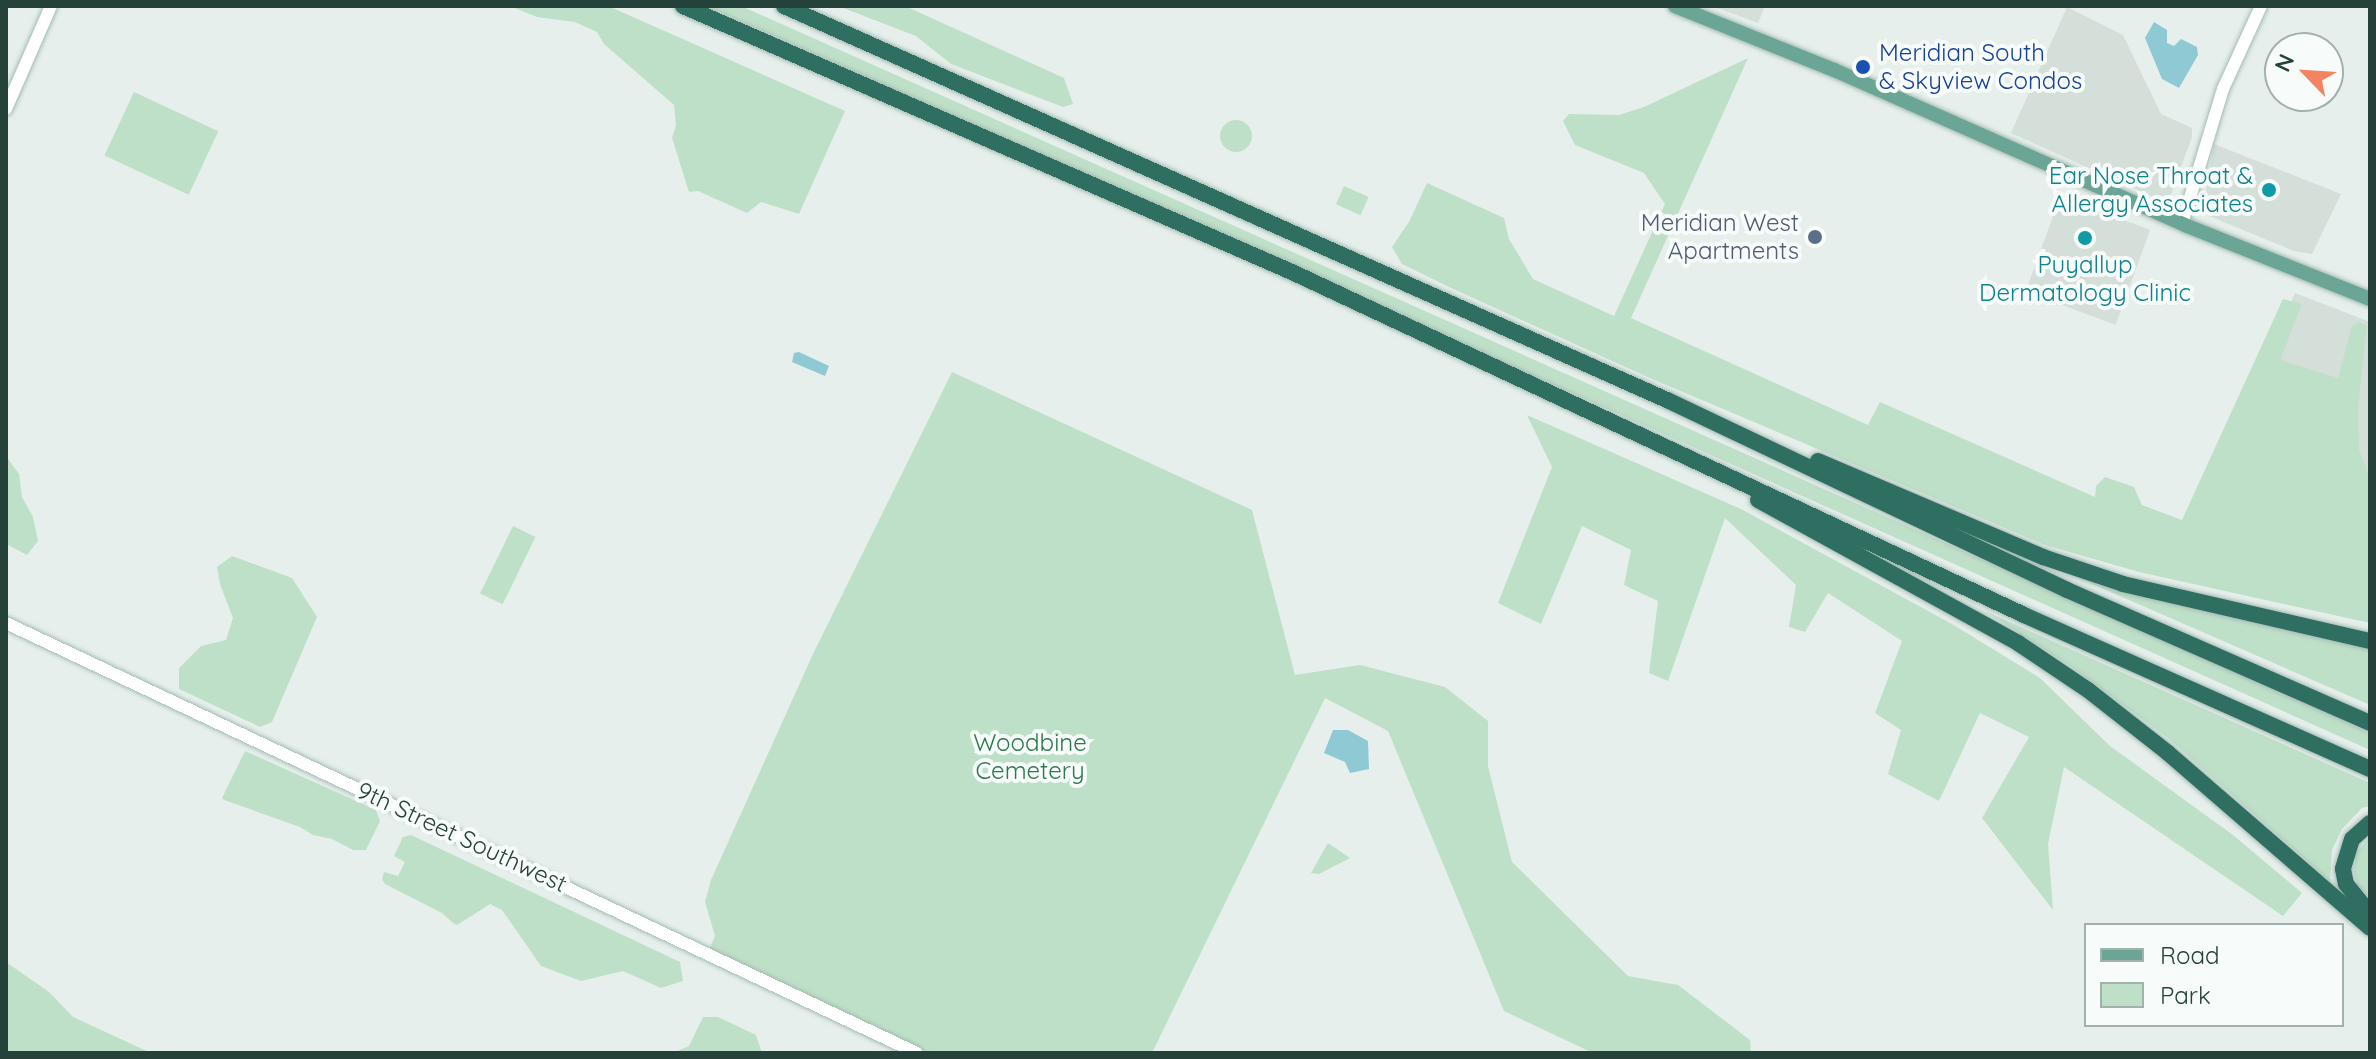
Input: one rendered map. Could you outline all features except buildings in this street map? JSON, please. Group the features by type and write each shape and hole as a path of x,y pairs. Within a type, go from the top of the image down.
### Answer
{"highway":[{"path":"683,6 1294,273 2024,615 2370,769"},
{"path":"784,6 1667,400 2067,590 2370,723"},
{"path":"1667,400 1864,479 2043,557 2123,584 2370,641"},
{"path":"1651,439 2043,660 2168,753 2370,928"},
{"path":"2370,823 2352,839 2343,869 2346,884 2370,914"}],"main road":[{"path":"6,109 51,6"},
{"path":"1675,6 1834,70 2182,224 2370,299"},
{"path":"2182,224 2223,89 2261,6"},
{"name":"9th Street Southwest","path":"6,623 917,1053"}],"shaded area":[{"path":"1712,6 1765,6 1758,23"},
{"path":"2067,7 2123,35 2161,114 2192,128 2192,137 2170,197 2160,200 2011,133"},
{"path":"2214,144 2341,194 2312,254 2294,251 2209,216 2205,197"},
{"path":"2060,197 2150,230 2116,325 2025,292"},
{"path":"2295,293 2370,322 2370,497 2234,431"}],"green space":[{"path":"510,6 608,6 845,111 799,214 761,202 747,213 698,191 689,192 672,138 676,125 674,105 604,44 597,32 575,22 537,17"},
{"path":"707,6 741,6 2342,720 2370,733 2370,750"},
{"path":"838,6 905,6 1064,78 1073,104 1063,107 951,64 916,36"},
{"path":"1748,58 1631,318 1868,425 1880,402 2095,497 2096,486 2105,477 2134,487 2142,505 2182,520 2283,299 2302,304 2280,360 2338,378 2352,326 2358,322 2367,325 2358,409 2359,449 2370,478 2370,623 2139,572 2045,545 1652,379 1449,287 1402,264 1392,247 1409,222 1427,183 1504,218 1509,239 1533,279 1614,316 1665,204 1644,173 1575,145 1563,121 1569,114 1619,115 1644,107"},
{"path":"134,92 218,131 189,195 104,155"},
{"path":"1236,120 1248,124 1252,136 1248,148 1236,152 1224,148 1220,136 1224,124"},
{"path":"1344,186 1369,197 1361,215 1336,204"},
{"name":"Woodbine Cemetery","path":"952,372 1252,510 1295,675 1360,665 1445,687 1488,721 1488,766 1512,862 1628,976 1678,985 1750,1040 1751,1053 1593,1053 1504,1011 1388,731 1325,698 1152,1053 917,1053 708,953 715,936 705,902 711,880 813,654"},
{"path":"1527,415 1741,509 1952,624 2040,678 2110,746 2233,835 2302,893 2283,916 2064,767 2048,844 2053,910 1982,818 2029,737 1980,713 1939,801 1888,774 1901,730 1875,713 1902,641 1828,593 1805,632 1789,627 1796,585 1725,518 1668,681 1649,673 1658,601 1624,585 1631,550 1582,526 1541,624 1498,603 1552,467"},
{"path":"6,456 19,474 22,497 33,517 38,541 27,555 6,544"},
{"path":"513,526 535,537 503,604 480,593"},
{"path":"232,556 292,578 317,617 272,722 260,727 179,689 179,668 201,646 226,640 233,618 217,567"},
{"path":"2060,570 2139,594 2370,649 2370,705"},
{"path":"1985,611 2370,783 2370,806 2362,808 2342,829 2332,850 2330,881 2168,738 2069,665"},
{"path":"245,751 376,810 380,821 366,850 353,850 332,839 313,835 300,827 224,800 222,798"},
{"path":"411,835 680,962 683,981 661,988 623,971 581,981 541,966 502,910 490,904 457,925 453,923 442,913 385,884 382,879 384,872 398,876 405,862 394,856 403,837"},
{"path":"2370,837 2370,899 2357,884 2354,871 2356,853"},
{"path":"1328,843 1350,858 1319,874 1311,873"},
{"path":"6,962 49,992 73,1017 151,1053 6,1053"},
{"path":"703,1017 718,1017 756,1035 762,1053 673,1053 689,1046"}],"water":[{"path":"2154,22 2167,30 2167,43 2174,46 2181,39 2197,47 2198,55 2179,88 2162,79 2145,38"},
{"path":"799,352 829,366 825,376 792,362 794,353"},
{"path":"1333,730 1348,730 1368,741 1369,769 1350,773 1345,762 1324,753"}],"place":[{"name":"Meridian South & Skyview Condos","path":"1863,67"},
{"name":"Ear Nose Throat & Allergy Associates","path":"2269,190"},
{"name":"Meridian West Apartments","path":"1815,237"},
{"name":"Puyallup Dermatology Clinic","path":"2085,238"}]}
